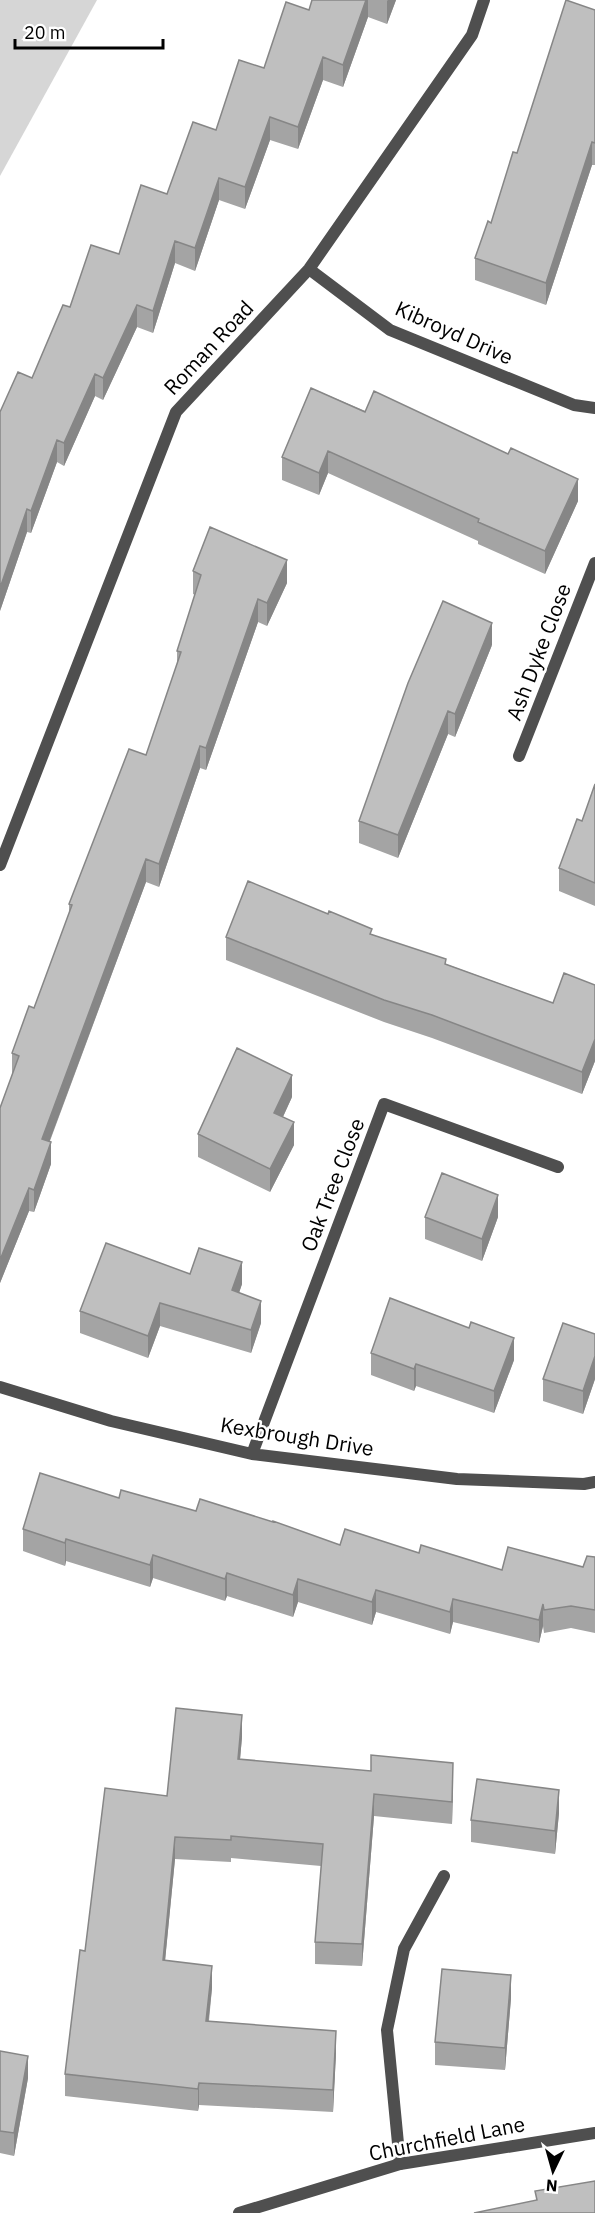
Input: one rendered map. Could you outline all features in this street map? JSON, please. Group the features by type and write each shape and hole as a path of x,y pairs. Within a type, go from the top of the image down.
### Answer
{"street":[{"name":"Roman Road","path":"0,865 176,412 309,269 472,34 484,0"},
{"name":"Kibroyd Drive","path":"309,269 390,330 574,405 595,408"},
{"name":"Ash Dyke Close","path":"519,756 595,563"},
{"name":"Oak Tree Close","path":"252,1454 384,1104 558,1167"},
{"name":"Kexbrough Drive","path":"0,1387 111,1421 252,1454 457,1479 584,1484 595,1482"},
{"path":"400,2164 387,2030 404,1949 444,1876"},
{"name":"Churchfield Lane","path":"239,2213 400,2164 595,2133"}],"shaded area":[{"path":"0,0 97,0 0,176"}],"building":[{"path":"312,0 366,0 343,65 323,57 298,127 270,117 245,187 219,178 195,248 175,241 153,311 137,305 103,378 95,374 64,443 57,440 31,511 27,509 0,588 0,412 18,372 32,378 63,305 70,307 91,245 119,254 141,185 167,194 193,122 216,130 239,60 264,68 286,2 309,10"},
{"path":"566,0 595,10 595,143 592,142 546,283 475,258 488,221 491,223 513,152 517,153"},
{"path":"311,388 365,412 374,391 508,454 511,448 578,479 545,551 328,451 319,473 282,457"},
{"path":"210,527 287,560 267,603 258,599 206,748 200,746 159,864 146,859 42,1139 51,1142 34,1190 29,1188 0,1260 0,1108 19,1056 12,1053 29,1006 34,1008 72,905 69,904 129,749 146,755 181,652 177,651 201,575 193,571"},
{"path":"443,601 492,623 455,714 448,711 398,835 359,821 408,683"},
{"path":"595,784 595,883 559,868 577,819 582,821"},
{"path":"248,881 328,914 329,911 372,929 370,934 446,959 445,964 553,1003 564,973 595,985 595,1039 582,1072 432,1015 384,1000 226,937"},
{"path":"237,1048 292,1075 274,1113 294,1122 270,1169 198,1134"},
{"path":"442,1173 498,1195 482,1239 425,1217"},
{"path":"106,1243 190,1274 199,1248 242,1262 232,1290 261,1301 251,1330 160,1303 148,1336 80,1311"},
{"path":"390,1298 469,1328 471,1322 514,1338 494,1391 416,1364 414,1369 371,1353"},
{"path":"563,1323 595,1334 595,1356 583,1391 543,1379"},
{"path":"40,1473 119,1498 121,1490 196,1511 200,1499 273,1521 340,1545 345,1529 419,1553 421,1545 502,1570 508,1547 583,1567 587,1556 595,1557 595,1610 571,1606 544,1610 543,1604 539,1620 453,1599 450,1612 376,1590 372,1602 298,1579 293,1595 227,1573 225,1579 153,1555 150,1565 66,1539 65,1543 23,1529"},
{"path":"176,1708 242,1715 238,1759 371,1771 371,1755 453,1763 452,1802 374,1794 362,1944 315,1942 323,1844 231,1836 231,1840 175,1837 163,1960 212,1966 206,2021 336,2031 333,2090 199,2083 198,2089 65,2074 80,1950 85,1951 105,1788 167,1796"},
{"path":"477,1779 559,1790 555,1831 471,1820"},
{"path":"442,1969 511,1975 505,2048 435,2042"},
{"path":"0,2051 28,2056 14,2133 0,2131"},
{"path":"595,2181 595,2213 474,2213 537,2200 535,2191"}]}
